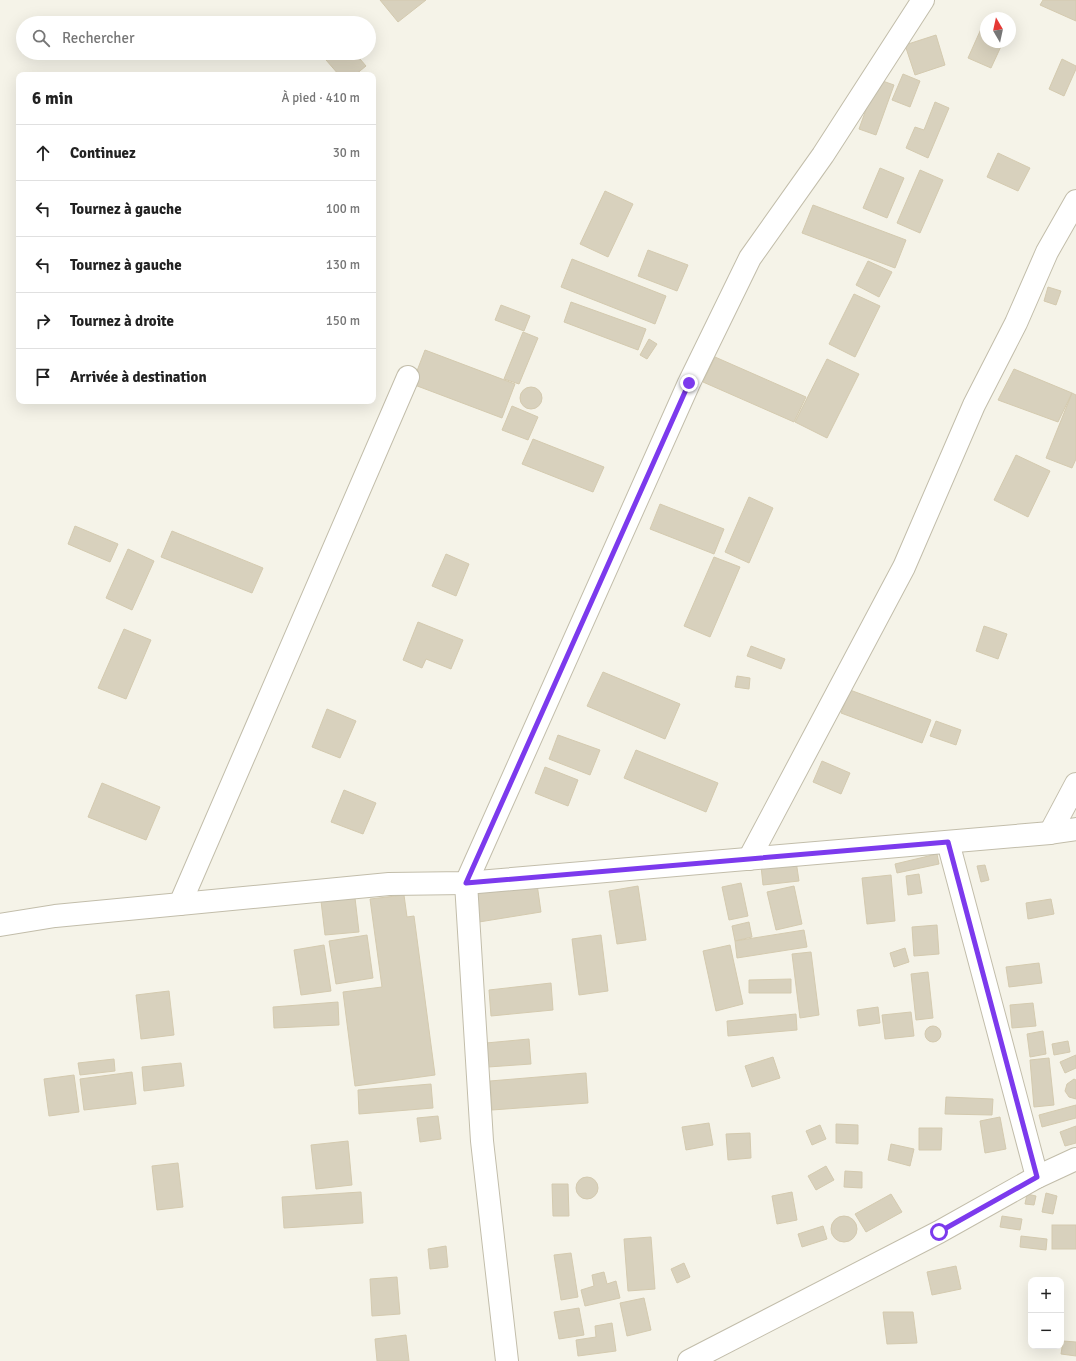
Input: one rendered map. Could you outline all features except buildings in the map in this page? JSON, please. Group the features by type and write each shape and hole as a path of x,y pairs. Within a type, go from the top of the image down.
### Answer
{"street":[{"path":"507,1361 482,1141 466,883 689,383 750,258 822,155 923,0"},
{"path":"749,859 904,567 974,405 1016,323 1047,252 1076,201"},
{"path":"180,904 408,377"},
{"path":"1050,833 1076,784"},
{"path":"0,925 55,916 389,884 466,883 1050,833 1076,829"},
{"path":"948,842 1037,1177"},
{"path":"689,1361 939,1232 1037,1177 1076,1159"}],"route":[{"path":"689,383 466,883 948,842 1037,1177 939,1232"}]}
